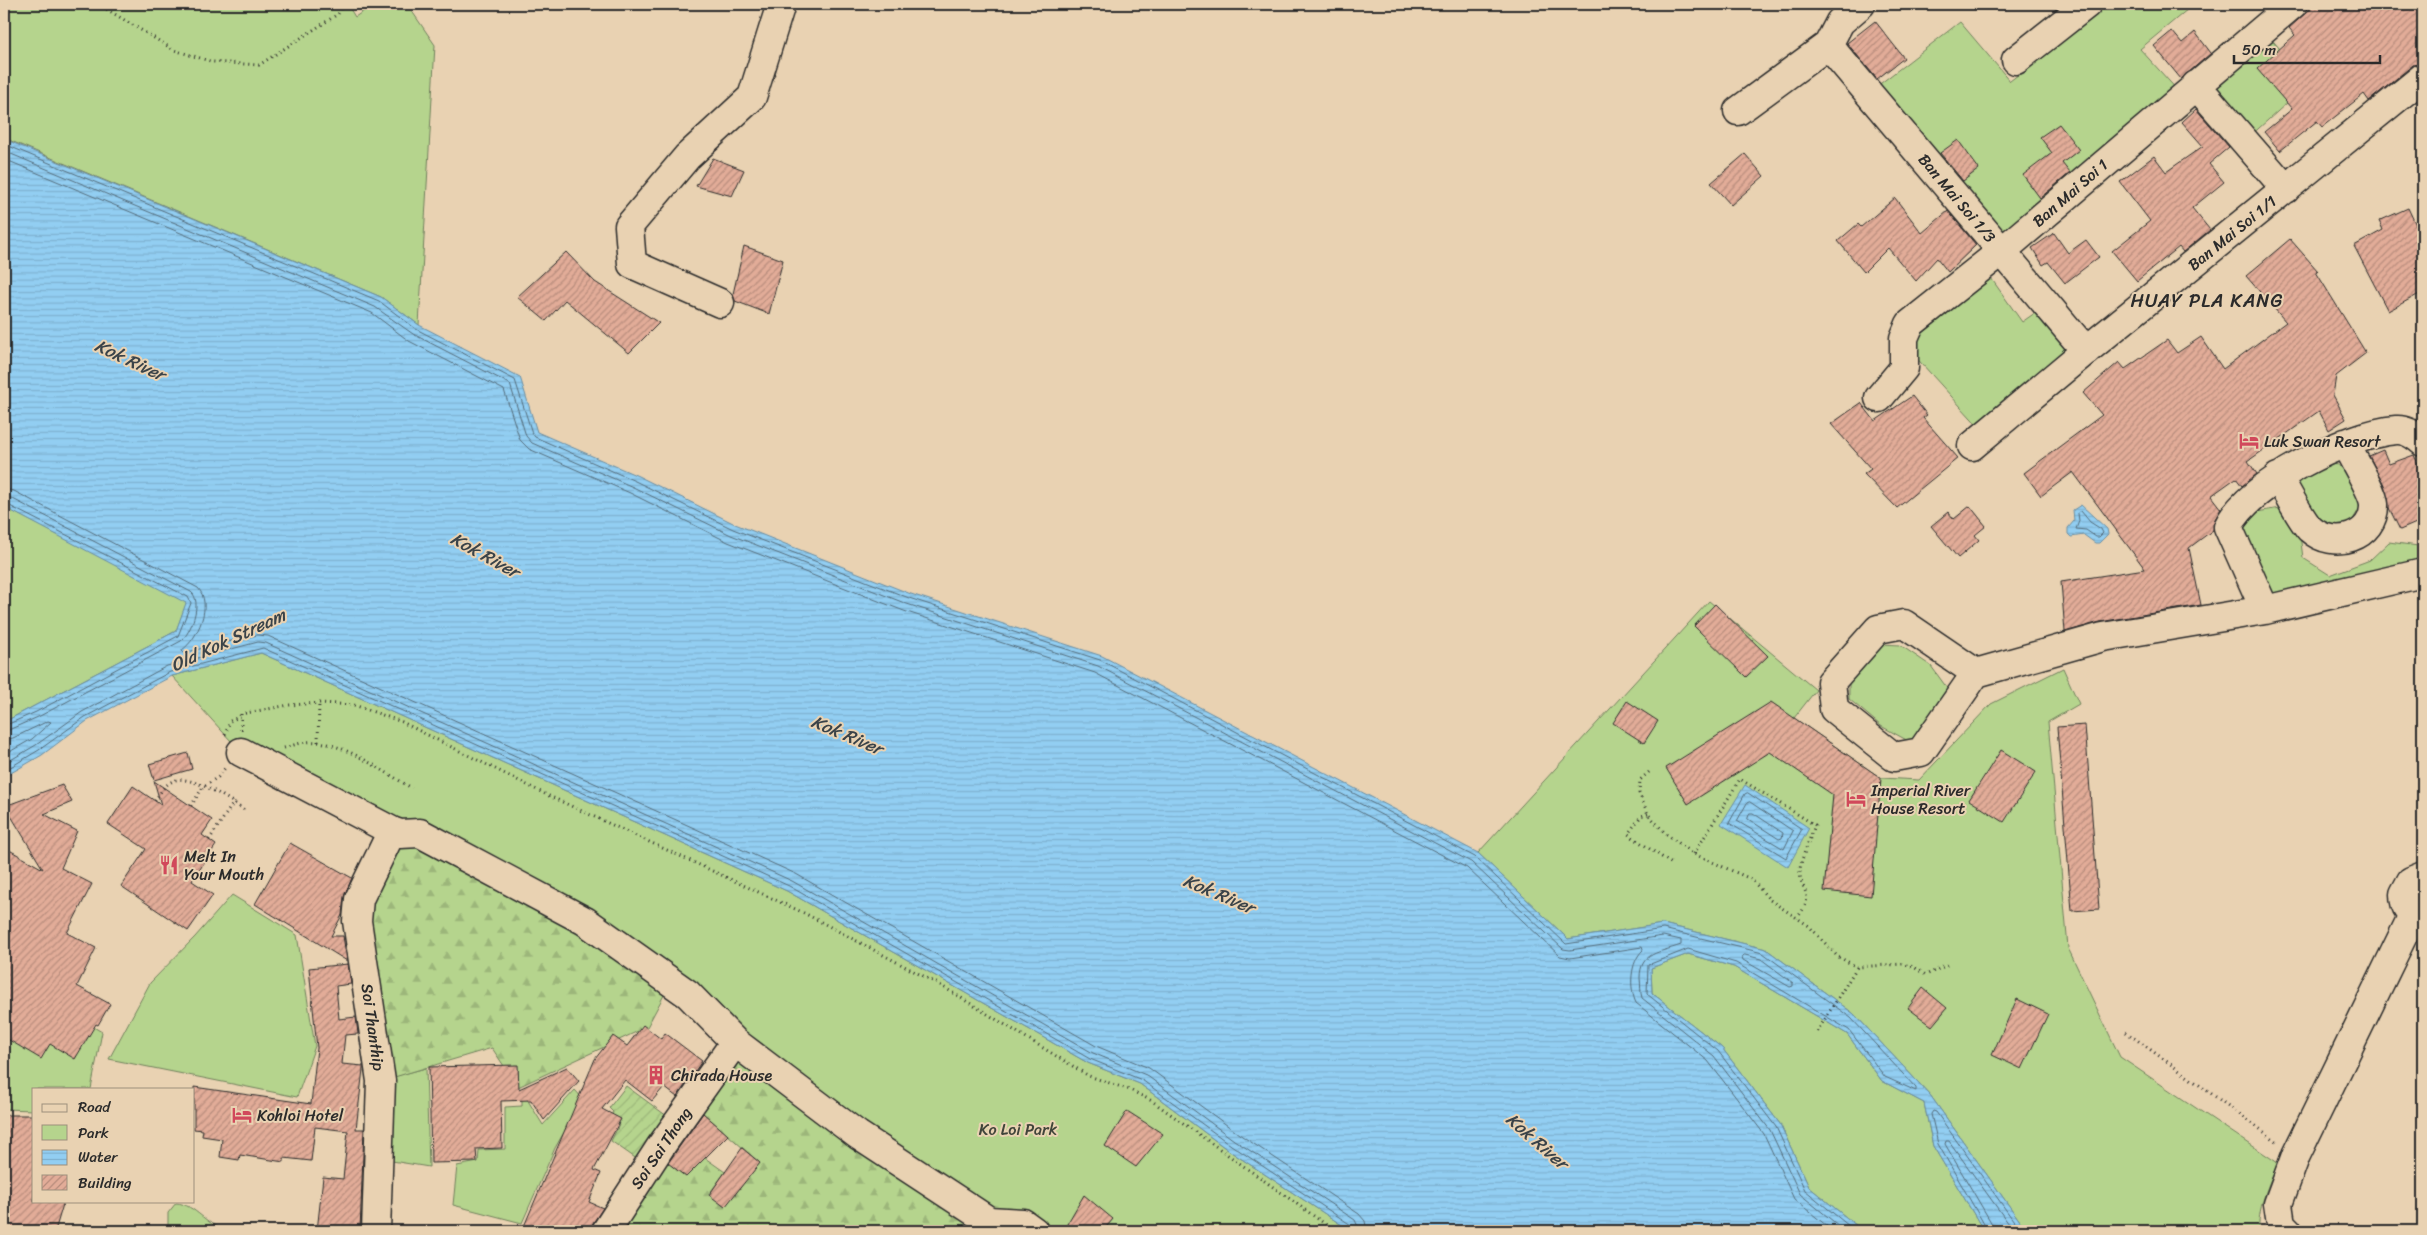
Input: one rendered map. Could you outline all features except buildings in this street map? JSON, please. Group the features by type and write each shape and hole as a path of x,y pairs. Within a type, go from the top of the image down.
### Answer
{"street":[{"path":"720,303 632,264 628,226 687,157 752,97 781,4"},
{"path":"1738,111 1828,45 1840,22 1861,4"},
{"path":"2016,60 2087,4"},
{"name":"Ban Mai Soi 1","path":"1879,398 1904,368 1904,338 1910,324 2002,251 2291,4"},
{"name":"Ban Mai Soi 1/3","path":"1828,45 2086,351"},
{"name":"Ban Mai Soi 1/1","path":"1972,446 2423,77"},
{"path":"2196,85 2286,189"},
{"path":"2265,610 2228,527 2234,514 2278,477 2344,442 2398,429 2413,434 2423,442"},
{"path":"2278,477 2310,529 2332,541 2354,538 2370,523 2374,504 2344,442"},
{"path":"1976,673 1904,624 1878,629 1831,682 1834,709 1894,757 1921,752 1976,673 2103,637 2265,610 2423,573"},
{"path":"253,758 392,831 400,834 420,833 585,921 688,994 735,1042 858,1135 989,1221 1023,1223 1034,1231"},
{"name":"Soi Thanthip","path":"376,1231 381,1081 357,921 359,899 392,831"},
{"path":"2288,1231 2281,1224 2278,1204 2296,1155 2418,917 2407,910 2404,894 2411,881 2423,876"},
{"name":"Soi Sai Thong","path":"606,1231 661,1146 735,1042"}],"path":[{"path":"98,4 174,50 213,62 259,65 338,14 344,4"},
{"path":"318,742 319,703"},
{"path":"412,788 346,750 318,742 307,742 253,758 241,714 289,705 319,703 354,706 402,722 546,796 804,913 940,986 1089,1076 1130,1090 1152,1101 1335,1231"},
{"path":"1648,772 1640,780 1639,793 1648,814 1666,834 1694,854 1751,879 1770,900 1809,926 1837,956 1857,968 1878,968 1903,964 1914,967 1926,975 1947,964"},
{"path":"1694,854 1740,779 1814,826 1800,870 1807,894 1805,908 1798,918"},
{"path":"154,801 165,786 175,780 186,780 217,792 244,810"},
{"path":"209,840 234,802"},
{"path":"1648,814 1641,816 1628,834 1672,864"},
{"path":"1817,1032 1857,968"},
{"path":"2126,1032 2296,1155"}],"green space":[{"path":"4,4 347,4 355,17 374,4 407,4 435,45 419,325 381,297 4,138"},
{"path":"2107,4 2194,4 2140,49 2179,92 2003,244 1872,90 1960,22 2010,81"},
{"path":"2268,35 2280,49 2287,103 2249,137 2207,89"},
{"path":"1991,278 2022,322 2042,308 2079,350 1981,429 1912,353 1922,334"},
{"path":"2323,463 2338,465 2352,481 2361,506 2349,526 2328,527 2306,508 2297,486 2310,471"},
{"path":"4,507 187,602 176,631 4,722"},
{"path":"2280,508 2299,527 2303,558 2330,575 2370,560 2389,542 2418,546 2420,565 2274,602 2242,530 2257,512"},
{"path":"1709,601 1816,690 1794,718 1881,778 1919,780 1991,704 2063,668 2079,704 2048,722 2068,948 2120,1057 2278,1163 2261,1206 2260,1231 2027,1231 1930,1095 1854,1014 1766,949 1663,924 1568,939 1478,853"},
{"path":"1880,644 1900,645 1931,666 1947,688 1935,717 1912,743 1881,726 1849,699 1849,682"},
{"name":"Ko Loi Park","path":"261,653 787,891 1088,1063 1140,1084 1228,1150 1351,1231 1034,1231 989,1221 688,994 241,752 172,676"},
{"path":"392,831 671,982 647,1027 518,1087 492,1048 381,1081 357,921"},
{"path":"232,895 297,935 315,1046 297,1097 109,1059 150,983 195,937"},
{"path":"1688,954 1734,967 1847,1034 1882,1081 1924,1103 1933,1146 1984,1231 1863,1231 1809,1187 1780,1124 1722,1048 1652,993 1651,968"},
{"path":"4,974 102,1032 91,1088 32,1088 32,1110 4,1109"},
{"path":"735,1042 858,1135 1034,1231 606,1231","holes":["703,1113 760,1163 724,1206 709,1194 725,1172 705,1158 686,1177 666,1161"]},
{"path":"426,1068 429,1167 386,1160 385,1079"},
{"path":"626,1086 671,1119 641,1162 611,1141 619,1125 609,1119 613,1112 609,1108"},
{"path":"575,1090 583,1099 555,1148 522,1223 453,1205 457,1166 478,1162 479,1150 505,1149 505,1107 522,1106 522,1091 543,1125"},
{"path":"176,1203 190,1207 215,1226 230,1231 168,1231 168,1213"}],"water":[{"path":"4,139 381,297 419,325 520,377 537,432 638,476 735,524 911,594 1102,656 1478,853 1568,939 1663,924 1766,949 1854,1014 1930,1095 2027,1231 1984,1231 1933,1146 1924,1103 1882,1081 1847,1034 1734,967 1688,954 1651,968 1652,993 1722,1048 1780,1124 1809,1187 1863,1231 1351,1231 1228,1150 1140,1084 1088,1063 787,891 261,653 172,676 87,721 42,755 4,777 4,722 176,631 186,603 4,507"},
{"path":"2081,505 2107,529 2108,534 2099,543 2095,543 2084,535 2071,537 2068,534 2068,528 2074,521 2073,510"},
{"path":"1745,785 1809,828 1788,867 1721,824"}],"place":[{"name":"Luk Swan Resort","path":"2249,441"},
{"name":"Imperial River House Resort","path":"1856,799"},
{"name":"Melt In Your Mouth","path":"169,865"},
{"name":"Chirada House","path":"656,1075"},
{"name":"Kohloi Hotel","path":"242,1115"}],"district":[{"name":"HUAY PLA KANG","path":"2207,300"}],"water label":[{"name":"Kok River","path":"130,360"},
{"name":"Kok River","path":"485,555"},
{"name":"Old Kok Stream","path":"228,640"},
{"name":"Kok River","path":"847,735"},
{"name":"Kok River","path":"1219,894"},
{"name":"Kok River","path":"1537,1141"}]}
